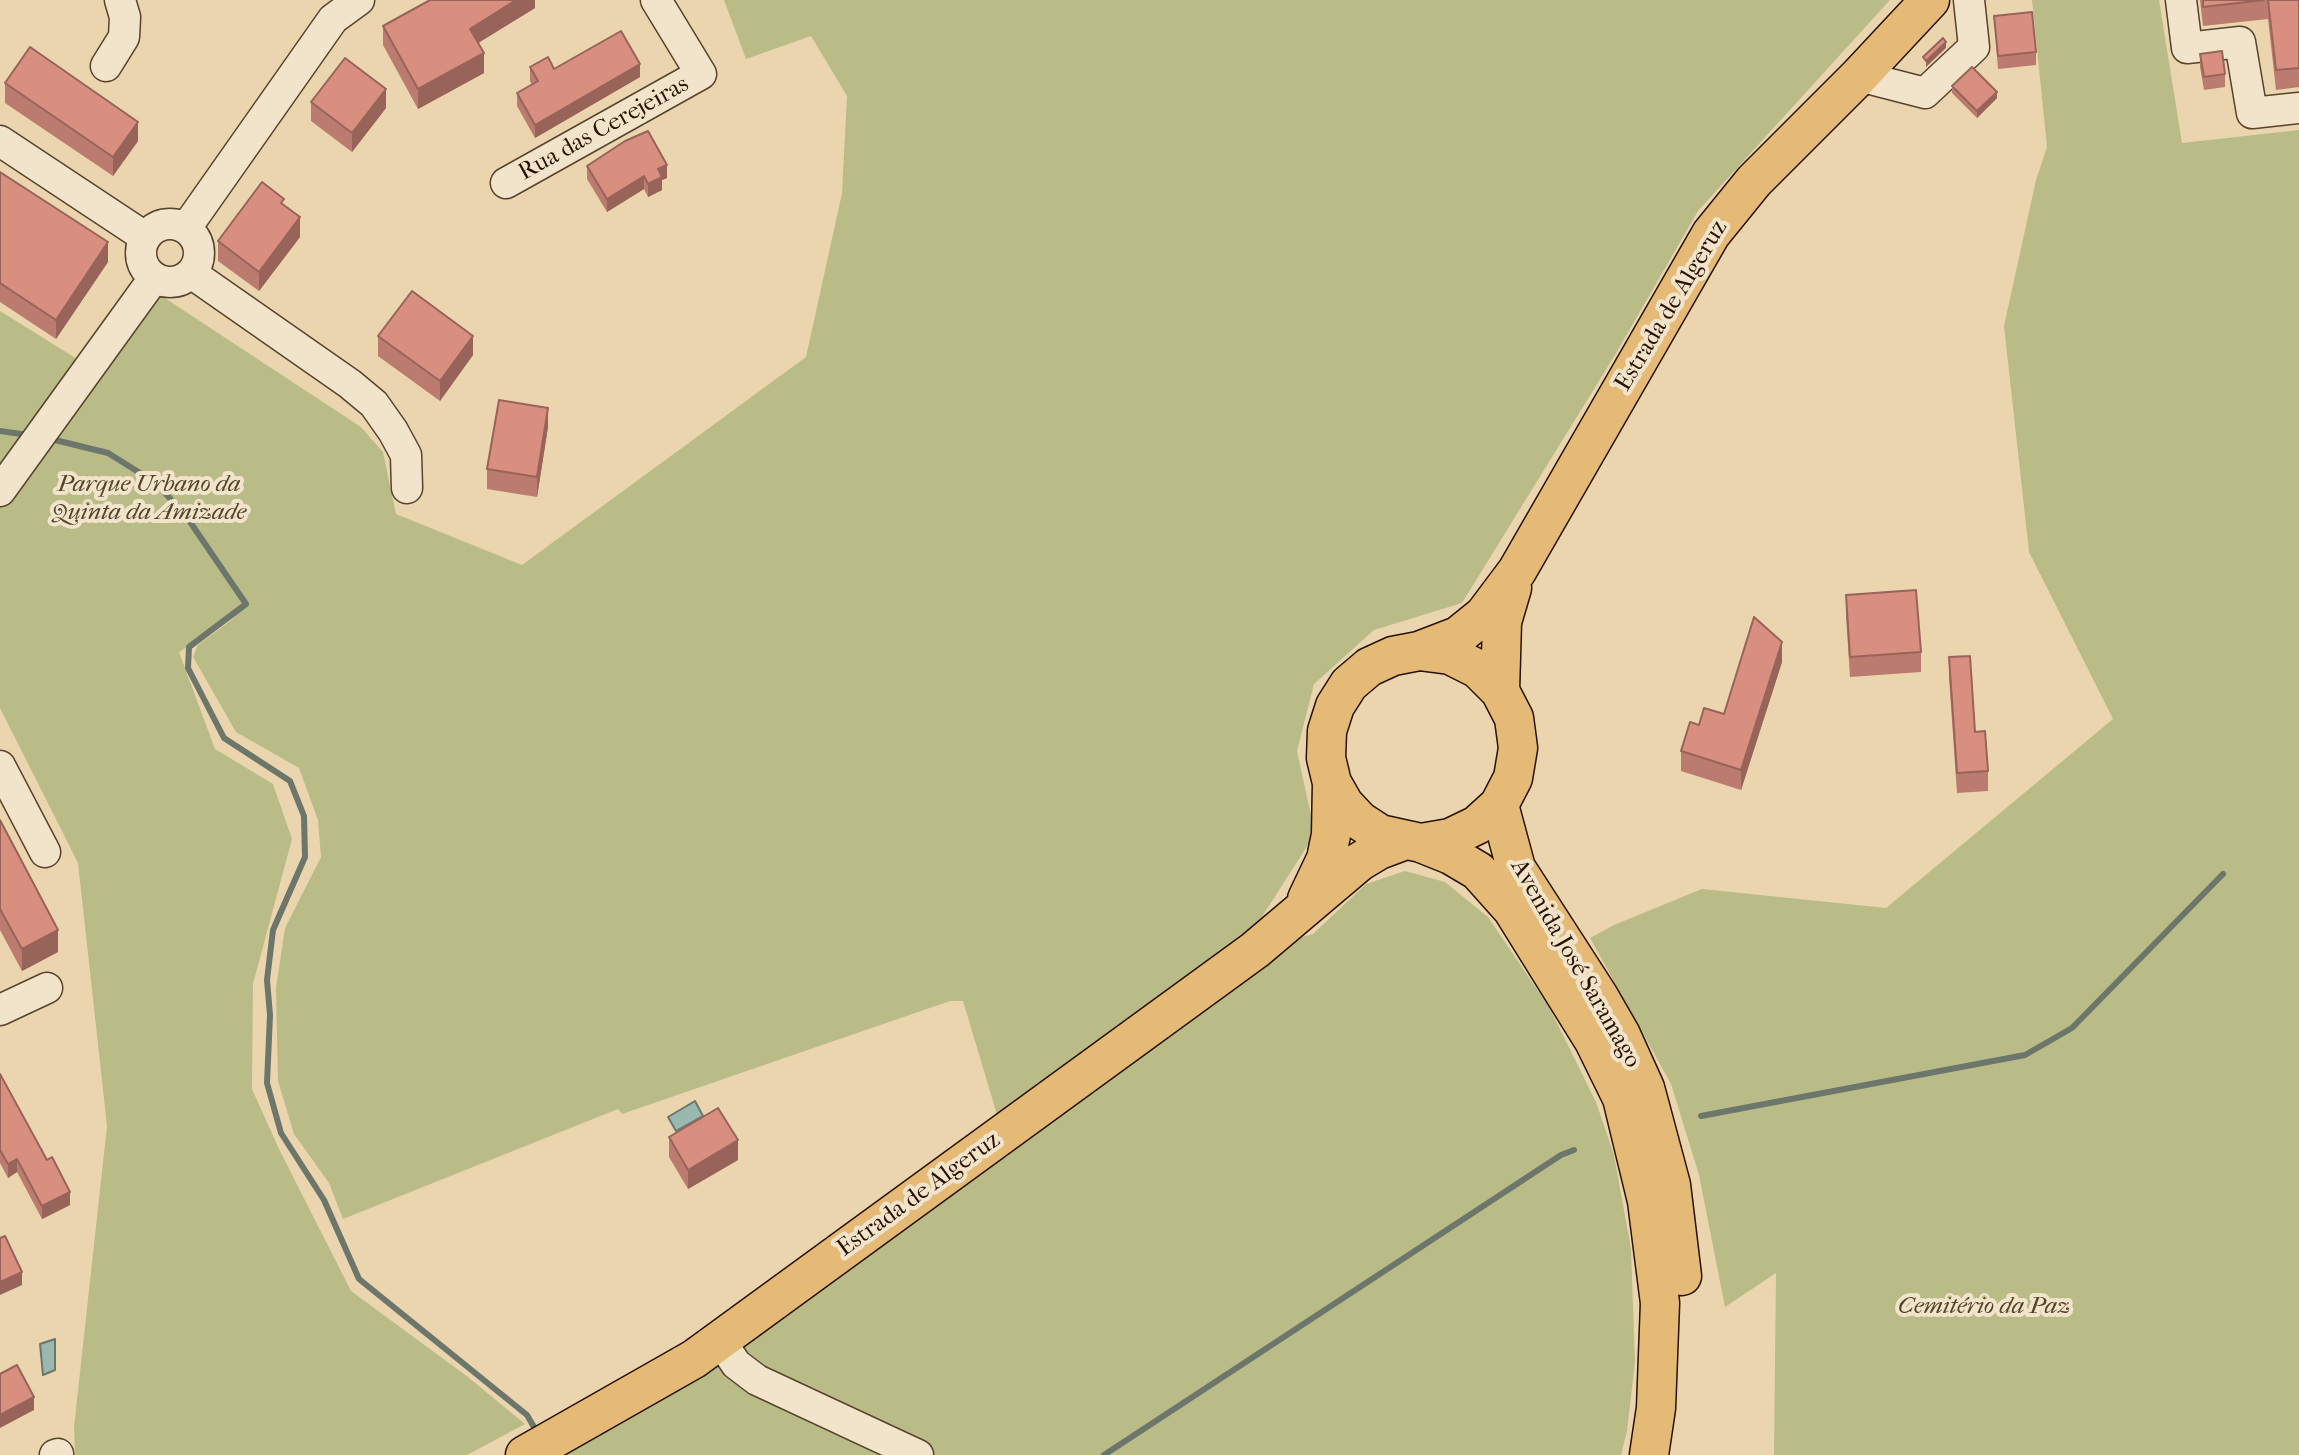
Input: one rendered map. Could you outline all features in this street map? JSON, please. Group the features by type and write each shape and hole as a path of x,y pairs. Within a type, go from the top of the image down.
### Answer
{"main road":[{"name":"Estrada de Algeruz","path":"1299,913 1326,859 1331,835 1332,783 1326,758 1327,731 1335,706 1349,684 1369,667 1393,656 1419,651 1458,636 1473,626 1517,571 1711,234 1754,181 1930,0"},
{"name":"Estrada de Algeruz","path":"1500,691 1502,622 1517,571"},
{"name":"Estrada de Algeruz","path":"538,1448 679,1368 720,1340 1255,950 1359,862 1379,850 1450,838 1477,825 1499,805 1513,778 1518,748 1514,718 1500,691 1478,669 1450,655 1419,651"},
{"name":"Estrada de Algeruz","path":"1332,783 1344,804 1360,821 1380,834 1412,842"},
{"name":"Avenida José Saramago","path":"1499,805 1516,868 1621,1035 1645,1088 1664,1153 1677,1218 1683,1298 1679,1399 1672,1455"},
{"name":"Avenida José Saramago","path":"1412,842 1451,855 1478,871 1512,909 1594,1041 1622,1098 1647,1201 1660,1303 1656,1408 1649,1455"}],"street":[{"path":"106,66 124,37 125,17 120,0"},
{"name":"Rua das Cerejeiras","path":"506,183 701,74 656,0"},
{"path":"1859,76 1925,93 1974,47 1969,0"},
{"path":"2181,0 2187,48 2240,42 2252,113 2299,108"},
{"path":"186,228 333,19 356,1"},
{"path":"0,141 145,237"},
{"path":"164,224 186,228 199,246 199,258 191,273 176,282 154,278 141,260 145,237 164,224"},
{"path":"191,273 374,404 406,455 407,488"},
{"path":"8,479 154,278"},
{"path":"0,766 45,852"},
{"path":"0,1010 47,988"},
{"path":"720,1340 736,1364 757,1380 918,1455"}],"green space":[{"name":"Parque Urbano da Quinta da Amizade","path":"724,0 1890,0 1698,211 1615,355 1462,603 1374,630 1314,684 1297,751 1315,834 1258,923 998,1118 963,1001 950,1001 622,1114 618,1109 343,1219 329,1183 294,1134 278,1081 276,988 285,928 321,857 318,820 299,768 236,732 193,657 198,645 238,615 179,652 215,749 273,784 292,839 253,984 252,1089 351,1291 468,1377 525,1424 467,1455 75,1455 74,1427 107,1126 78,863 0,708 0,311 90,367 148,287 361,427 383,452 396,514 522,565 806,357 842,193 847,96 811,36 746,59"},
{"name":"Cemitério da Paz","path":"2032,0 2159,0 2182,143 2299,130 2299,1455 1774,1455 1776,1273 1725,1307 1699,1175 1671,1084 1590,938 1702,889 1886,908 2113,719 2029,552 2004,326 2036,180 2047,147"},
{"path":"1405,871 1445,882 1488,917 1549,1007 1596,1102 1614,1155 1631,1249 1635,1362 1621,1455 549,1455 1276,944 1313,934 1366,884"}],"water":[{"path":"695,1101 703,1116 676,1131 668,1117"},
{"path":"55,1339 55,1370 43,1375 40,1344"}],"building":[{"path":"430,0 516,0 470,29 484,53 418,89 383,26"},
{"path":"2203,0 2264,0 2203,7"},
{"path":"2268,0 2299,0 2299,68 2276,70"},
{"path":"2032,12 2036,52 1998,56 1994,16"},
{"path":"621,31 640,64 535,125 517,93 538,81 530,67 548,57 554,69"},
{"path":"1943,38 1946,42 1926,61 1923,57"},
{"path":"30,47 138,122 113,157 5,83"},
{"path":"2222,51 2225,74 2204,77 2200,54"},
{"path":"345,58 386,89 352,133 311,102"},
{"path":"1972,67 1997,92 1977,111 1952,86"},
{"path":"648,131 667,165 658,169 662,177 648,184 644,176 607,199 587,166 625,141"},
{"path":"0,172 108,242 56,320 0,283"},
{"path":"262,182 284,199 281,203 300,217 259,272 218,241"},
{"path":"412,291 473,336 440,381 378,336"},
{"path":"499,400 548,408 537,477 487,469"},
{"path":"1916,590 1921,652 1850,657 1846,595"},
{"path":"1754,617 1782,642 1741,770 1681,751 1690,722 1699,725 1704,708 1724,714"},
{"path":"1970,656 1975,732 1985,731 1988,771 1957,773 1949,657"},
{"path":"0,820 58,930 22,949 0,909"},
{"path":"0,1074 47,1160 52,1157 70,1192 42,1206 17,1159 8,1164 0,1150"},
{"path":"718,1108 738,1140 688,1170 669,1137"},
{"path":"5,1236 22,1272 0,1282 0,1238"},
{"path":"17,1365 34,1397 0,1415 0,1374"}],"waterway":[{"path":"0,431 28,435"},
{"path":"51,439 108,453 156,483 186,516 246,604 189,647 188,668 224,738 290,781 304,816 305,857 273,930 267,980 270,1015 267,1083 281,1133 324,1200 359,1279 527,1415 538,1434"},
{"path":"1701,1116 2025,1055 2072,1028 2223,874"},
{"path":"1104,1455 1561,1155 1574,1150"}]}
